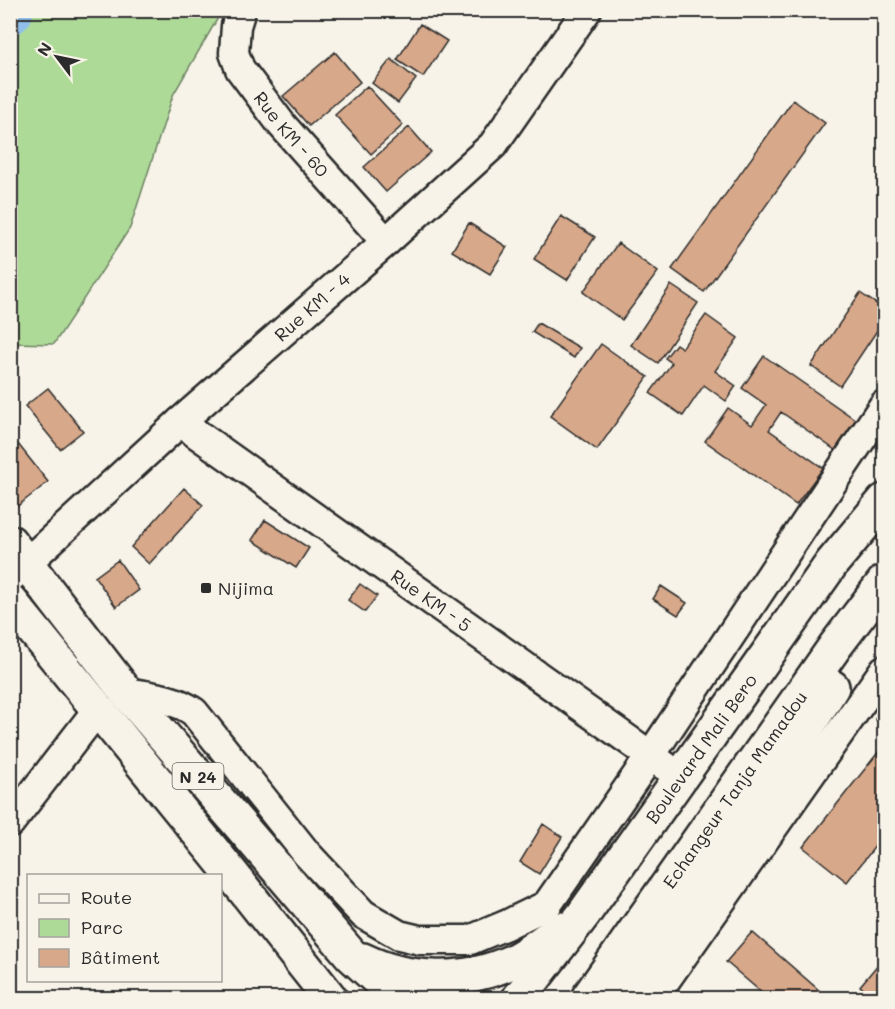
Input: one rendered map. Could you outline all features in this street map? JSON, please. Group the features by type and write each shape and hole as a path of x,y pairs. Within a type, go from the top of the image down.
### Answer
{"main road":[{"name":"Echangeur Tanja Mamadou","path":"544,999 806,626 884,501"},
{"name":"Boulevard Mali Bero","path":"519,999 583,915 832,563 884,501"},
{"name":"N 24","path":"16,561 351,955 398,999"},
{"name":"Echangeur Tanja Mamadou","path":"588,999 836,645 885,582"},
{"path":"621,999 787,786 885,599"},
{"name":"N 24","path":"10,601 330,999"},
{"path":"351,955 386,970 417,976 470,975 512,962 583,915"}],"street":[{"name":"Rue KM - 60","path":"241,10 236,26 234,53 240,69 282,125 386,243"},
{"name":"Rue KM - 4","path":"16,561 386,243 493,145 587,10"},
{"path":"126,692 172,701 185,705 194,712 306,854 363,914 399,935 420,940 470,940 547,905 651,755 885,405"},
{"name":"Rue KM - 5","path":"180,422 681,778"},
{"path":"653,999 787,786 885,670"},
{"path":"10,823 98,709"}],"green space":[{"path":"11,10 222,11 173,95 130,228 54,344 11,343"}],"building":[{"path":"420,24 447,41 423,77 397,60"},
{"path":"335,52 360,82 309,126 283,96"},
{"path":"391,59 416,79 398,103 372,83"},
{"path":"367,86 403,125 371,154 335,115"},
{"path":"793,100 825,123 704,292 672,269"},
{"path":"409,127 431,152 386,192 364,167"},
{"path":"561,216 595,237 567,280 534,259"},
{"path":"469,223 507,247 490,274 452,251"},
{"path":"618,243 658,272 622,320 583,292"},
{"path":"671,285 698,303 658,363 631,345"},
{"path":"860,293 884,309 884,320 840,386 811,366"},
{"path":"706,315 738,338 715,371 736,386 726,401 704,385 683,416 650,393 672,363 665,358 676,344 682,348"},
{"path":"538,323 580,348 574,358 532,332"},
{"path":"601,344 648,377 597,450 550,416"},
{"path":"764,356 856,420 835,450 781,412 769,430 823,468 796,505 705,441 728,408 752,425 766,405 742,388"},
{"path":"48,388 83,431 60,449 25,406"},
{"path":"18,444 48,482 10,512 10,450"},
{"path":"184,488 203,505 149,564 131,547"},
{"path":"265,520 309,548 296,568 252,540"},
{"path":"118,560 139,590 116,607 95,577"},
{"path":"360,584 377,596 365,612 348,600"},
{"path":"661,586 687,603 678,615 653,599"},
{"path":"884,706 884,726 875,719"},
{"path":"884,745 884,835 847,882 803,847"},
{"path":"543,824 562,837 539,874 520,862"},
{"path":"752,932 828,998 768,998 726,962"},
{"path":"884,957 884,998 874,998 860,986"}],"place":[{"name":"Nijima","path":"206,588"}]}
